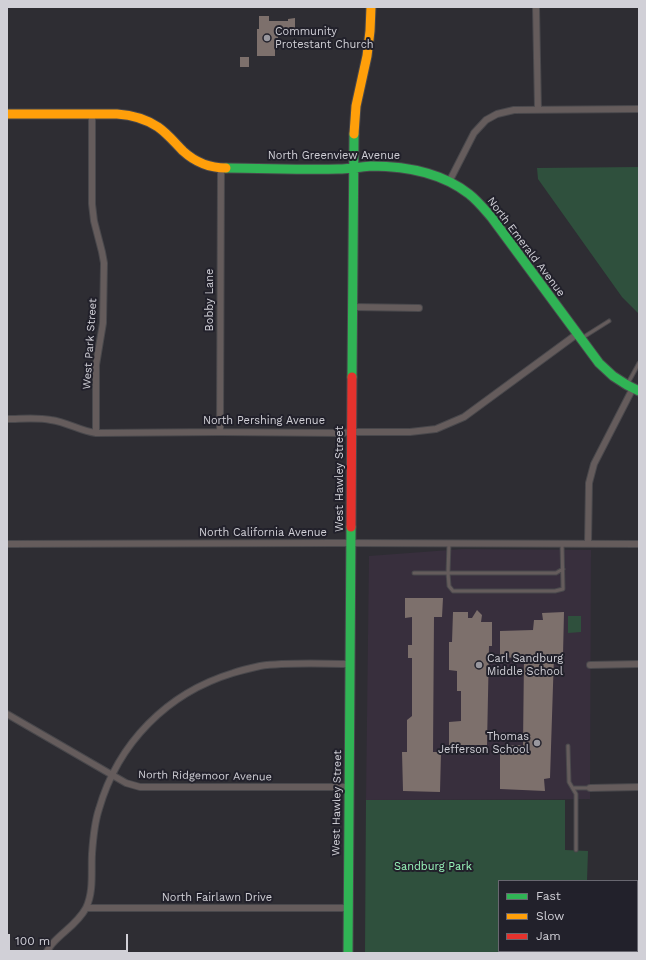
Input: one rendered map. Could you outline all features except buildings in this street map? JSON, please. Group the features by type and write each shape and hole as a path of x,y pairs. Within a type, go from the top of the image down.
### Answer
{"street":[{"name":"West Hawley Street","path":"348,953 352,543 352,168 354,120 367,56 371,7"},
{"path":"536,7 538,110"},
{"path":"448,182 474,133 486,120 497,114 514,110 639,109"},
{"name":"North Greenview Avenue","path":"7,114 116,114 139,117 157,126 170,136 181,149 193,159 205,165 221,168 407,168 430,174 448,182"},
{"name":"West Park Street","path":"92,114 92,204 94,221 104,263 103,323 96,365 96,433"},
{"name":"Bobby Lane","path":"220,432 221,168"},
{"name":"North Emerald Avenue","path":"448,182 465,191 478,202 492,218 579,337"},
{"path":"352,307 419,308"},
{"path":"579,337 599,363 614,376 633,388 594,464 590,482 588,544"},
{"name":"North Pershing Avenue","path":"7,418 35,418 51,420 96,433 220,432 340,434 352,432 410,432 436,429 464,417 579,337"},
{"name":"North California Avenue","path":"7,544 639,544"},
{"path":"46,953 81,916 86,908 90,898 92,883 92,854 98,809 119,761 137,735 158,713 202,684 222,676 260,666 295,664 350,664"},
{"path":"590,664 639,664"},
{"name":"North Ridgemoor Avenue","path":"7,714 126,783 140,787 349,787"},
{"path":"590,788 639,788"},
{"name":"North Fairlawn Drive","path":"86,908 348,908"}],"lane":[{"path":"579,337 609,321"},
{"path":"633,388 639,363"},
{"path":"450,543 448,573 449,586 453,591 555,591 563,589 562,544"},
{"path":"414,573 556,573 563,569"},
{"path":"568,746 569,782 576,794 576,850"},
{"path":"573,788 590,788"}],"shaded area":[{"name":"Carl Sandburg Middle School","path":"463,549 591,550 590,799 366,800 369,556"}],"green space":[{"path":"639,167 639,314 622,297 538,179 537,168"},
{"path":"568,616 581,616 581,632 568,633"},
{"name":"Sandburg Park","path":"366,800 565,800 565,850 588,851 587,880 498,880 498,952 588,953 365,953"}],"traffic: fast":[{"path":"352,377 354,134"},
{"path":"226,168 346,169 384,166 423,172 447,181 469,194 492,218 599,363 613,376 639,391"},
{"path":"348,953 351,527"}],"traffic: slow":[{"path":"354,134 356,106 367,56 371,7"},
{"path":"7,114 117,114 133,116 158,127 183,151 198,161 209,166 226,168"}],"traffic: jam":[{"path":"351,527 352,377"}],"place":[{"name":"Community Protestant Church","path":"267,38"},
{"name":"Carl Sandburg Middle School","path":"479,665"},
{"name":"Thomas Jefferson School","path":"537,743"}]}
